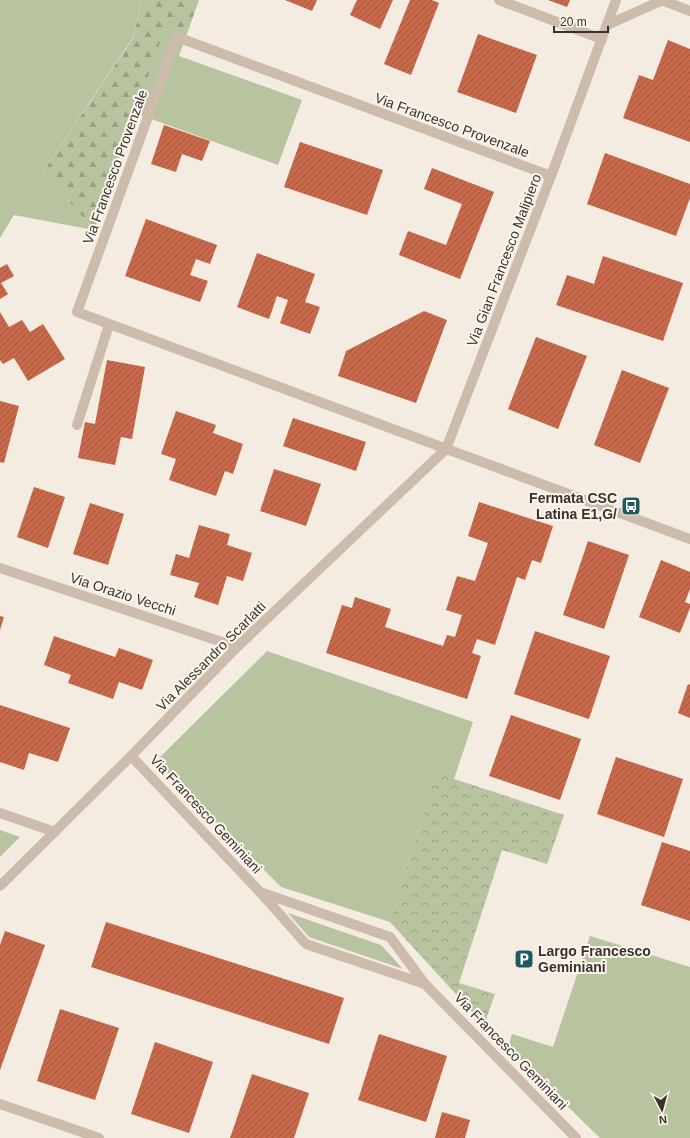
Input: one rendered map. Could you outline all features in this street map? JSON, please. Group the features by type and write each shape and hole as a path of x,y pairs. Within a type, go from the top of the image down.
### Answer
{"street":[{"path":"499,0 602,38"},
{"name":"Via Gian Francesco Malipiero","path":"446,449 552,176 616,0"},
{"path":"607,25 663,0 690,11"},
{"name":"Via Francesco Provenzale","path":"552,176 176,38 77,312 690,539"},
{"path":"77,426 109,324"},
{"name":"Via Alessandro Scarlatti","path":"0,886 238,647 446,449"},
{"name":"Via Orazio Vecchi","path":"0,568 238,647"},
{"name":"Via Francesco Geminiani","path":"131,756 260,892 306,944 426,984"},
{"path":"0,813 55,832"},
{"name":"Via Francesco Geminiani","path":"260,892 390,937 426,984 576,1138"},
{"path":"0,1104 99,1138"}],"green space":[{"path":"0,0 142,0 133,37 43,172 94,230 14,215 0,238"},
{"path":"142,0 199,0 188,31 166,25 94,230 43,172 133,38"},
{"path":"166,24 188,31 179,56 302,100 278,165 135,113"},
{"path":"267,651 473,722 454,779 436,774 390,922 281,887 156,761"},
{"path":"436,773 564,815 547,864 502,850 459,983 495,994 484,1025 390,922"},
{"path":"0,830 20,837 0,857"},
{"path":"288,913 381,945 403,969 309,937"},
{"path":"590,936 690,967 690,1138 600,1138 508,1048 512,1034 553,1047"}],"building":[{"path":"285,0 317,0 312,11"},
{"path":"357,0 393,0 380,29 350,15"},
{"path":"410,0 432,0 439,3 411,75 384,64"},
{"path":"548,0 570,0 567,7"},
{"path":"478,34 537,55 516,113 457,92"},
{"path":"668,40 690,49 690,142 623,118 639,75 653,80"},
{"path":"164,125 210,141 202,161 182,154 176,172 151,164"},
{"path":"300,142 383,170 367,215 284,187"},
{"path":"605,153 690,184 690,198 676,236 587,204"},
{"path":"432,168 494,192 460,279 399,255 408,231 446,245 462,204 424,189"},
{"path":"146,219 217,245 210,264 196,259 190,275 208,281 200,302 125,276"},
{"path":"257,253 315,274 305,302 320,307 310,334 280,323 288,300 277,296 269,319 237,307"},
{"path":"603,256 683,283 663,341 556,305 567,275 594,284"},
{"path":"7,264 14,276 1,283 8,294 0,299 0,268"},
{"path":"424,311 447,320 416,403 338,376 346,351"},
{"path":"0,312 9,327 22,320 30,332 43,324 65,359 28,381 14,358 3,364 0,360"},
{"path":"536,337 587,356 558,429 508,409"},
{"path":"107,360 145,367 132,439 121,437 115,465 78,458 85,422 95,424"},
{"path":"622,370 669,388 640,463 594,445"},
{"path":"0,401 19,406 4,463 0,462"},
{"path":"176,411 216,425 213,433 243,444 233,474 225,471 216,496 169,480 176,459 161,454"},
{"path":"293,418 366,442 356,471 283,446"},
{"path":"274,469 321,484 306,526 260,511"},
{"path":"34,487 65,497 48,548 17,537"},
{"path":"479,502 553,526 541,563 532,560 525,580 517,577 495,645 477,639 472,653 481,656 467,699 326,653 342,605 352,608 355,597 391,609 385,627 443,646 447,635 455,637 462,615 446,610 457,576 475,581 488,543 468,536"},
{"path":"90,503 124,514 108,565 73,554"},
{"path":"199,525 230,534 227,545 252,553 243,581 227,576 218,605 194,597 199,583 170,575 176,554 189,558"},
{"path":"588,541 629,555 604,629 563,615"},
{"path":"661,560 690,572 690,589 685,602 690,604 690,608 680,633 639,617"},
{"path":"0,616 4,617 0,630"},
{"path":"535,631 610,656 589,719 514,694"},
{"path":"54,636 115,657 119,648 153,660 142,690 119,682 113,699 68,683 71,675 44,665"},
{"path":"688,684 690,685 690,718 678,713"},
{"path":"0,705 70,728 58,762 29,753 24,770 0,762"},
{"path":"511,715 581,739 560,800 489,776"},
{"path":"616,757 683,779 664,837 597,814"},
{"path":"662,842 690,851 690,921 641,905"},
{"path":"106,922 344,998 329,1044 91,967"},
{"path":"5,931 45,945 0,1070 0,945"},
{"path":"60,1009 119,1028 95,1100 37,1081"},
{"path":"379,1034 447,1056 426,1122 358,1100"},
{"path":"155,1042 213,1062 189,1133 131,1114"},
{"path":"252,1074 309,1093 294,1138 230,1138"},
{"path":"442,1112 470,1120 465,1138 435,1138"}],"place":[{"name":"Fermata CSC Latina E1,G/","path":"631,506"},
{"name":"Largo Francesco Geminiani","path":"524,959"}]}
